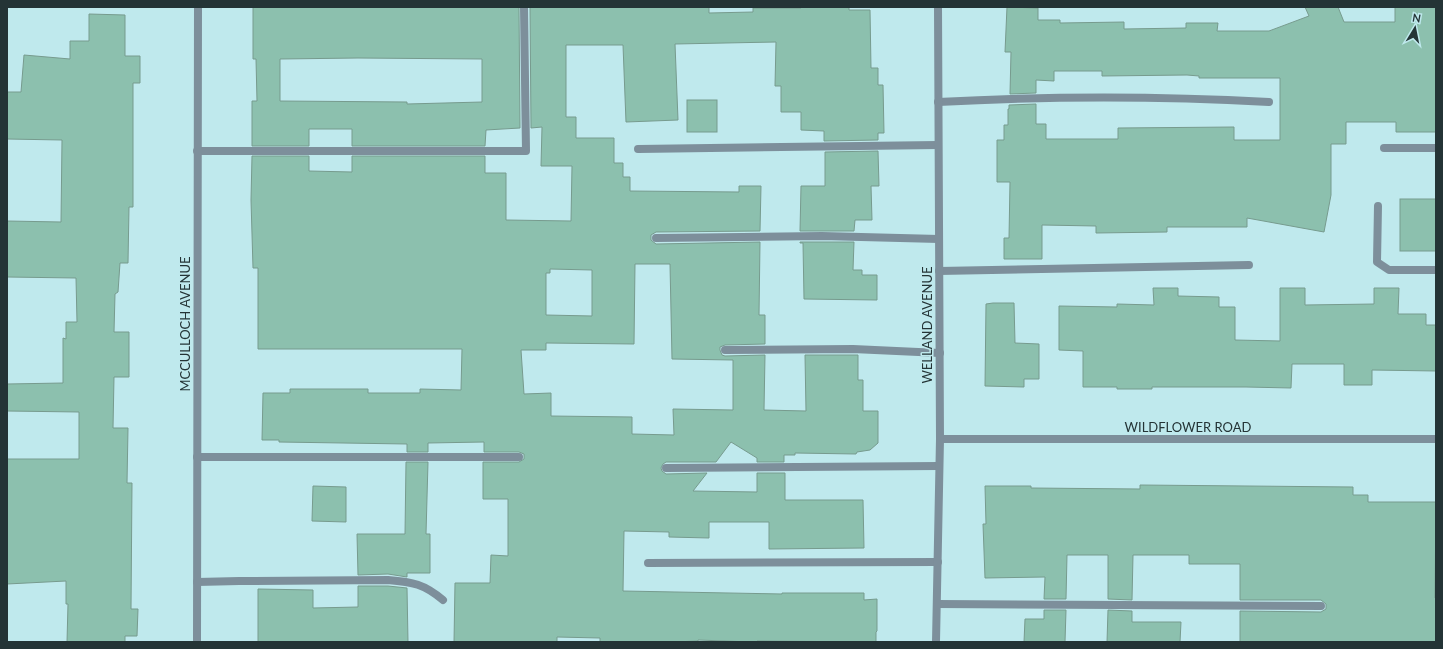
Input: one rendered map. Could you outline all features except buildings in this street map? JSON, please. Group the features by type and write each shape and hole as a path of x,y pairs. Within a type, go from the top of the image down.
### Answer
{"street":[{"name":"MCCULLOCH AVENUE","path":"197,642 198,7"},
{"path":"197,151 526,151 524,7"},
{"name":"WELLAND AVENUE","path":"936,642 940,439 938,7"},
{"path":"938,102 1013,98 1091,97 1162,97 1269,102"},
{"path":"638,149 938,145"},
{"path":"1384,148 1436,148"},
{"path":"1378,206 1377,262 1389,270 1436,270"},
{"path":"656,238 822,236 939,239"},
{"path":"939,271 1249,265"},
{"path":"726,350 853,348 940,353"},
{"name":"WILDFLOWER ROAD","path":"940,439 1436,439"},
{"path":"197,457 519,457"},
{"path":"666,468 939,466"},
{"path":"648,563 938,562"},
{"path":"197,582 388,580 418,585 431,590 443,600"},
{"path":"937,604 1321,606"}]}
